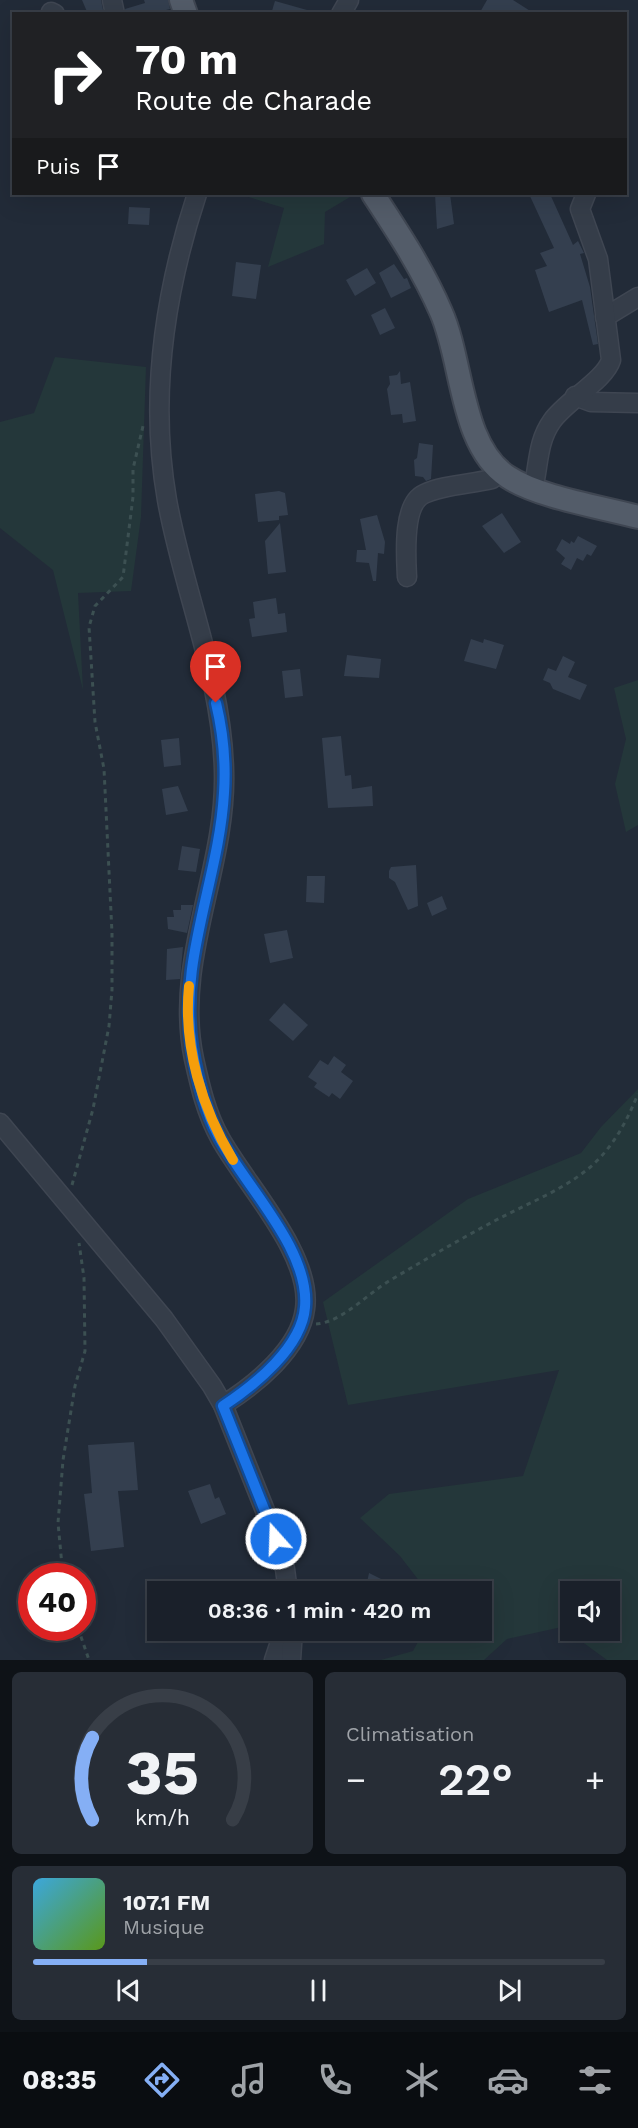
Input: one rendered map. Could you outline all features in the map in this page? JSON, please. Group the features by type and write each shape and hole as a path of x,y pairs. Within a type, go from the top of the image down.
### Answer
{"main road":[{"path":"375,195 425,277 438,304 454,347 472,427 489,460 500,471 532,489 638,517"}],"street":[{"path":"197,195 183,236 169,298 164,337 161,417 168,502 221,722 224,773 224,795 191,960 189,1025 209,1117 243,1177 282,1235 300,1270 306,1295 301,1326 286,1349 270,1367 223,1406"},
{"path":"532,489 542,437 564,406 609,366 610,339 598,259 580,209 585,195"},
{"path":"605,317 638,297"},
{"path":"575,396 591,402 638,403"},
{"path":"407,577 406,547 411,508 422,495 492,479 500,471"},
{"path":"0,1124 164,1319 206,1377 223,1406 272,1528 287,1581"},
{"path":"274,1660 280,1641"},
{"path":"291,1660 292,1641"}],"path":[{"path":"62,1563 58,1523 63,1460 75,1386 85,1351 84,1278 72,1189 93,1109 109,1026 112,990 112,933 104,769 96,722 89,627 95,606 123,577 133,497 133,469 145,422"},
{"path":"301,1326 329,1323 369,1294 453,1242 563,1186 606,1152 627,1119 638,1094"},
{"path":"82,1641 88,1660"}],"shaded area":[{"path":"242,195 353,195 325,212 324,244 268,267 284,208"},
{"path":"55,357 146,367 141,517 131,591 78,593 83,690 53,570 0,528 0,422 34,413"},
{"path":"638,680 638,825 626,832 615,784 626,739 614,688"},
{"path":"638,1089 638,1660 607,1660 581,1641 620,1641 620,1581 560,1581 560,1627 507,1639 484,1660 381,1660 413,1651 418,1641 492,1641 492,1581 419,1581 400,1556 360,1518 389,1494 523,1476 559,1370 348,1405 323,1302 468,1199 581,1153 601,1127"}],"building":[{"path":"82,0 101,0 103,10 87,12"},
{"path":"144,0 168,0 170,9 166,10 167,12 126,12 125,9 145,3"},
{"path":"487,0 513,0 532,12 480,12"},
{"path":"275,1 307,10 307,12 272,12"},
{"path":"435,195 450,195 454,224 437,229"},
{"path":"529,195 550,195 573,245 578,241 584,253 580,254 590,287 598,344 593,345 582,300 549,312 535,270 547,266 540,253 554,248"},
{"path":"129,207 150,208 149,225 128,224"},
{"path":"236,262 261,265 256,299 232,296"},
{"path":"394,264 404,279 407,278 411,288 391,298 379,273"},
{"path":"367,268 376,283 355,296 346,280"},
{"path":"385,308 395,328 380,335 371,315"},
{"path":"400,371 401,384 410,382 416,421 403,423 402,414 391,415 387,389 390,384 389,376 397,375"},
{"path":"419,443 433,445 431,479 426,481 423,477 415,476 414,460 417,458"},
{"path":"279,491 285,493 288,515 279,516 279,520 258,522 255,494"},
{"path":"502,513 521,542 504,553 482,526"},
{"path":"377,515 385,542 384,554 378,553 376,581 373,581 369,563 356,562 357,550 366,550 360,519"},
{"path":"280,523 286,572 268,574 265,541"},
{"path":"578,536 597,546 591,556 587,554 583,561 577,558 571,570 561,564 565,558 556,550 562,539 570,544 571,541 574,543"},
{"path":"276,598 278,614 285,613 287,632 252,637 249,619 255,618 253,602"},
{"path":"471,639 483,643 484,639 504,645 496,669 464,661"},
{"path":"347,655 381,659 379,678 344,676"},
{"path":"563,656 575,662 568,677 587,685 580,700 553,689 550,683 543,680 548,668 556,671"},
{"path":"300,669 303,696 285,698 282,671"},
{"path":"341,736 345,776 351,775 352,789 372,786 373,806 328,808 322,738"},
{"path":"179,738 181,765 164,767 161,740"},
{"path":"178,786 188,811 166,815 162,789"},
{"path":"182,846 200,849 196,872 178,870"},
{"path":"416,865 418,906 408,910 395,882 389,878 389,871 391,867"},
{"path":"307,876 325,876 324,903 306,902"},
{"path":"442,896 447,909 432,916 427,903"},
{"path":"181,905 193,905 187,933 168,929 167,917 174,917 173,910 181,910"},
{"path":"287,930 293,958 270,963 264,934"},
{"path":"183,947 180,979 166,980 167,949"},
{"path":"284,1003 308,1025 293,1041 269,1020"},
{"path":"334,1056 346,1065 341,1072 353,1081 340,1099 332,1093 329,1097 314,1087 317,1083 308,1077 320,1060 328,1065"},
{"path":"134,1442 138,1490 118,1491 124,1547 91,1551 84,1494 92,1493 88,1445"},
{"path":"210,1484 215,1499 219,1497 226,1514 201,1524 188,1491"},
{"path":"369,1573 385,1581 367,1581"}],"slow traffic":[{"path":"189,986 189,1025 202,1096 209,1117 233,1160"}],"route":[{"path":"216,703 221,722 223,745 224,795 215,850 191,960 189,1025 202,1096 209,1117 243,1177 282,1235 304,1283 305,1309 301,1326 294,1337 270,1367 223,1406 276,1539"}]}
